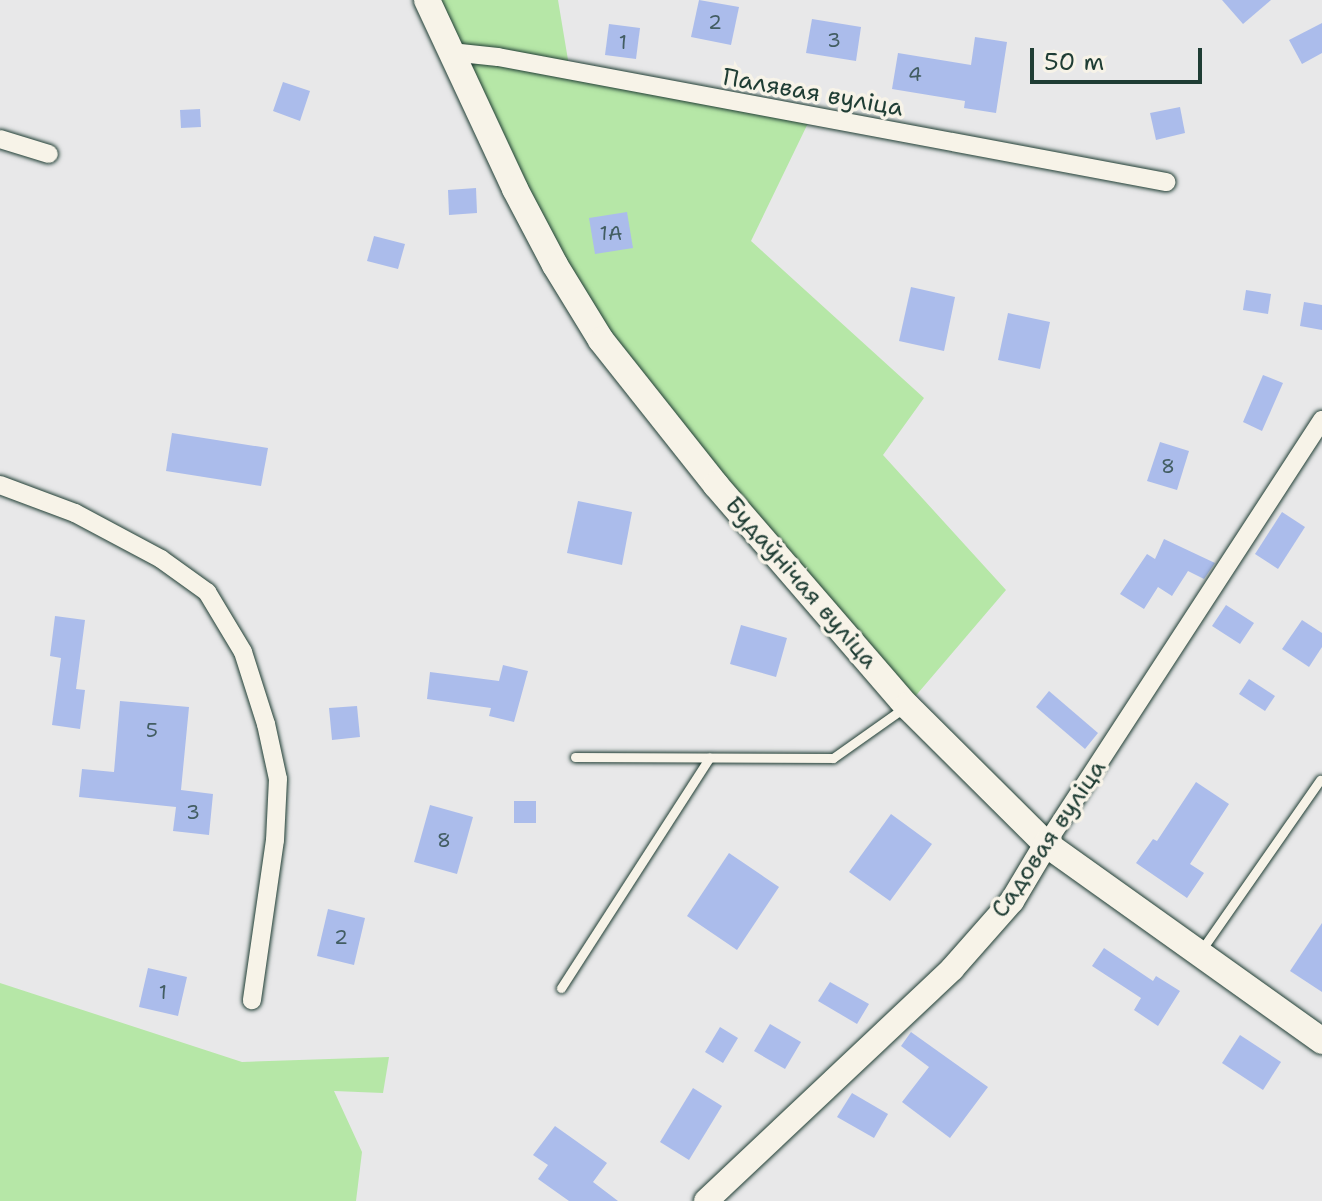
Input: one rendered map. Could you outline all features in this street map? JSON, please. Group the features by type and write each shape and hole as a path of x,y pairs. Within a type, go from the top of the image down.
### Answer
{"main road":[{"name":"Будаўнічая вуліца","path":"427,0 515,189 601,340 716,485 907,706 1046,844 1322,1041"}],"street":[{"name":"Палявая вуліца","path":"451,52 498,57 1166,182"},
{"path":"0,139 49,154"},
{"name":"Садовая вуліца","path":"706,1201 952,969 1012,901 1322,420"},
{"path":"0,485 75,513 161,559 207,592 243,652 266,724 278,779 275,840 252,1000"}],"lane":[{"path":"575,757 833,758 907,706"},
{"path":"561,988 709,758"},
{"path":"1198,955 1320,780"}],"green space":[{"path":"427,0 558,0 570,72 811,117 751,241 924,398 883,455 1006,590 907,706 601,340"},
{"path":"0,983 242,1062 389,1057 383,1093 334,1091 362,1152 356,1201 0,1201"}],"building":[{"path":"699,0 739,7 731,45 691,37"},
{"path":"1222,0 1271,0 1243,24"},
{"path":"812,19 861,27 856,61 806,53"},
{"path":"1322,23 1322,53 1302,64 1289,40"},
{"path":"609,24 640,28 636,59 605,55"},
{"path":"975,37 1007,42 996,113 964,108 965,101 892,89 898,53 971,65"},
{"path":"283,82 310,91 300,121 273,111"},
{"path":"1180,107 1185,133 1156,140 1150,113"},
{"path":"200,109 201,127 181,128 180,110"},
{"path":"476,188 477,213 449,215 448,190"},
{"path":"627,212 633,248 595,254 589,218"},
{"path":"374,236 405,244 398,269 367,261"},
{"path":"911,287 955,297 944,351 899,341"},
{"path":"1246,290 1271,294 1268,314 1243,310"},
{"path":"1304,302 1322,305 1322,330 1300,326"},
{"path":"1008,313 1050,322 1040,369 998,360"},
{"path":"1263,375 1283,383 1262,431 1243,422"},
{"path":"172,433 268,448 261,486 166,471"},
{"path":"1160,442 1189,451 1177,490 1147,481"},
{"path":"578,501 632,512 622,565 567,553"},
{"path":"1282,512 1305,527 1278,569 1255,554"},
{"path":"1164,539 1215,563 1204,579 1188,571 1172,596 1158,587 1144,609 1120,594 1147,554 1155,559"},
{"path":"1226,605 1254,623 1240,644 1212,626"},
{"path":"55,616 85,620 76,689 85,690 80,729 52,725 61,658 50,656"},
{"path":"1302,620 1322,633 1322,647 1309,667 1282,649"},
{"path":"741,625 787,638 776,677 730,664"},
{"path":"503,665 528,671 514,722 489,716 491,708 427,699 430,672 499,681"},
{"path":"1249,679 1275,696 1265,711 1239,694"},
{"path":"1049,691 1098,733 1085,749 1036,707"},
{"path":"120,701 189,707 181,790 213,794 209,835 173,831 176,807 79,797 82,769 114,772"},
{"path":"357,706 360,737 332,740 329,708"},
{"path":"1196,782 1229,804 1190,864 1204,873 1187,898 1136,863 1153,839 1157,841"},
{"path":"514,801 536,801 536,823 514,823"},
{"path":"430,805 473,817 457,874 414,862"},
{"path":"891,814 932,844 890,901 849,872"},
{"path":"729,853 779,887 737,950 687,916"},
{"path":"328,909 365,918 354,965 317,956"},
{"path":"1322,923 1322,992 1290,971"},
{"path":"1104,948 1153,981 1156,976 1180,991 1158,1026 1134,1010 1141,998 1092,966"},
{"path":"148,968 187,977 178,1016 139,1007"},
{"path":"830,982 869,1004 857,1024 818,1001"},
{"path":"770,1024 801,1042 785,1069 754,1051"},
{"path":"720,1027 738,1038 723,1063 705,1052"},
{"path":"911,1032 988,1087 950,1138 902,1102 929,1067 901,1046"},
{"path":"1240,1035 1281,1062 1263,1090 1222,1063"},
{"path":"693,1088 722,1106 689,1160 660,1142"},
{"path":"852,1093 888,1114 874,1138 837,1117"},
{"path":"555,1126 607,1163 593,1182 618,1201 569,1201 538,1179 548,1165 533,1155"}]}
